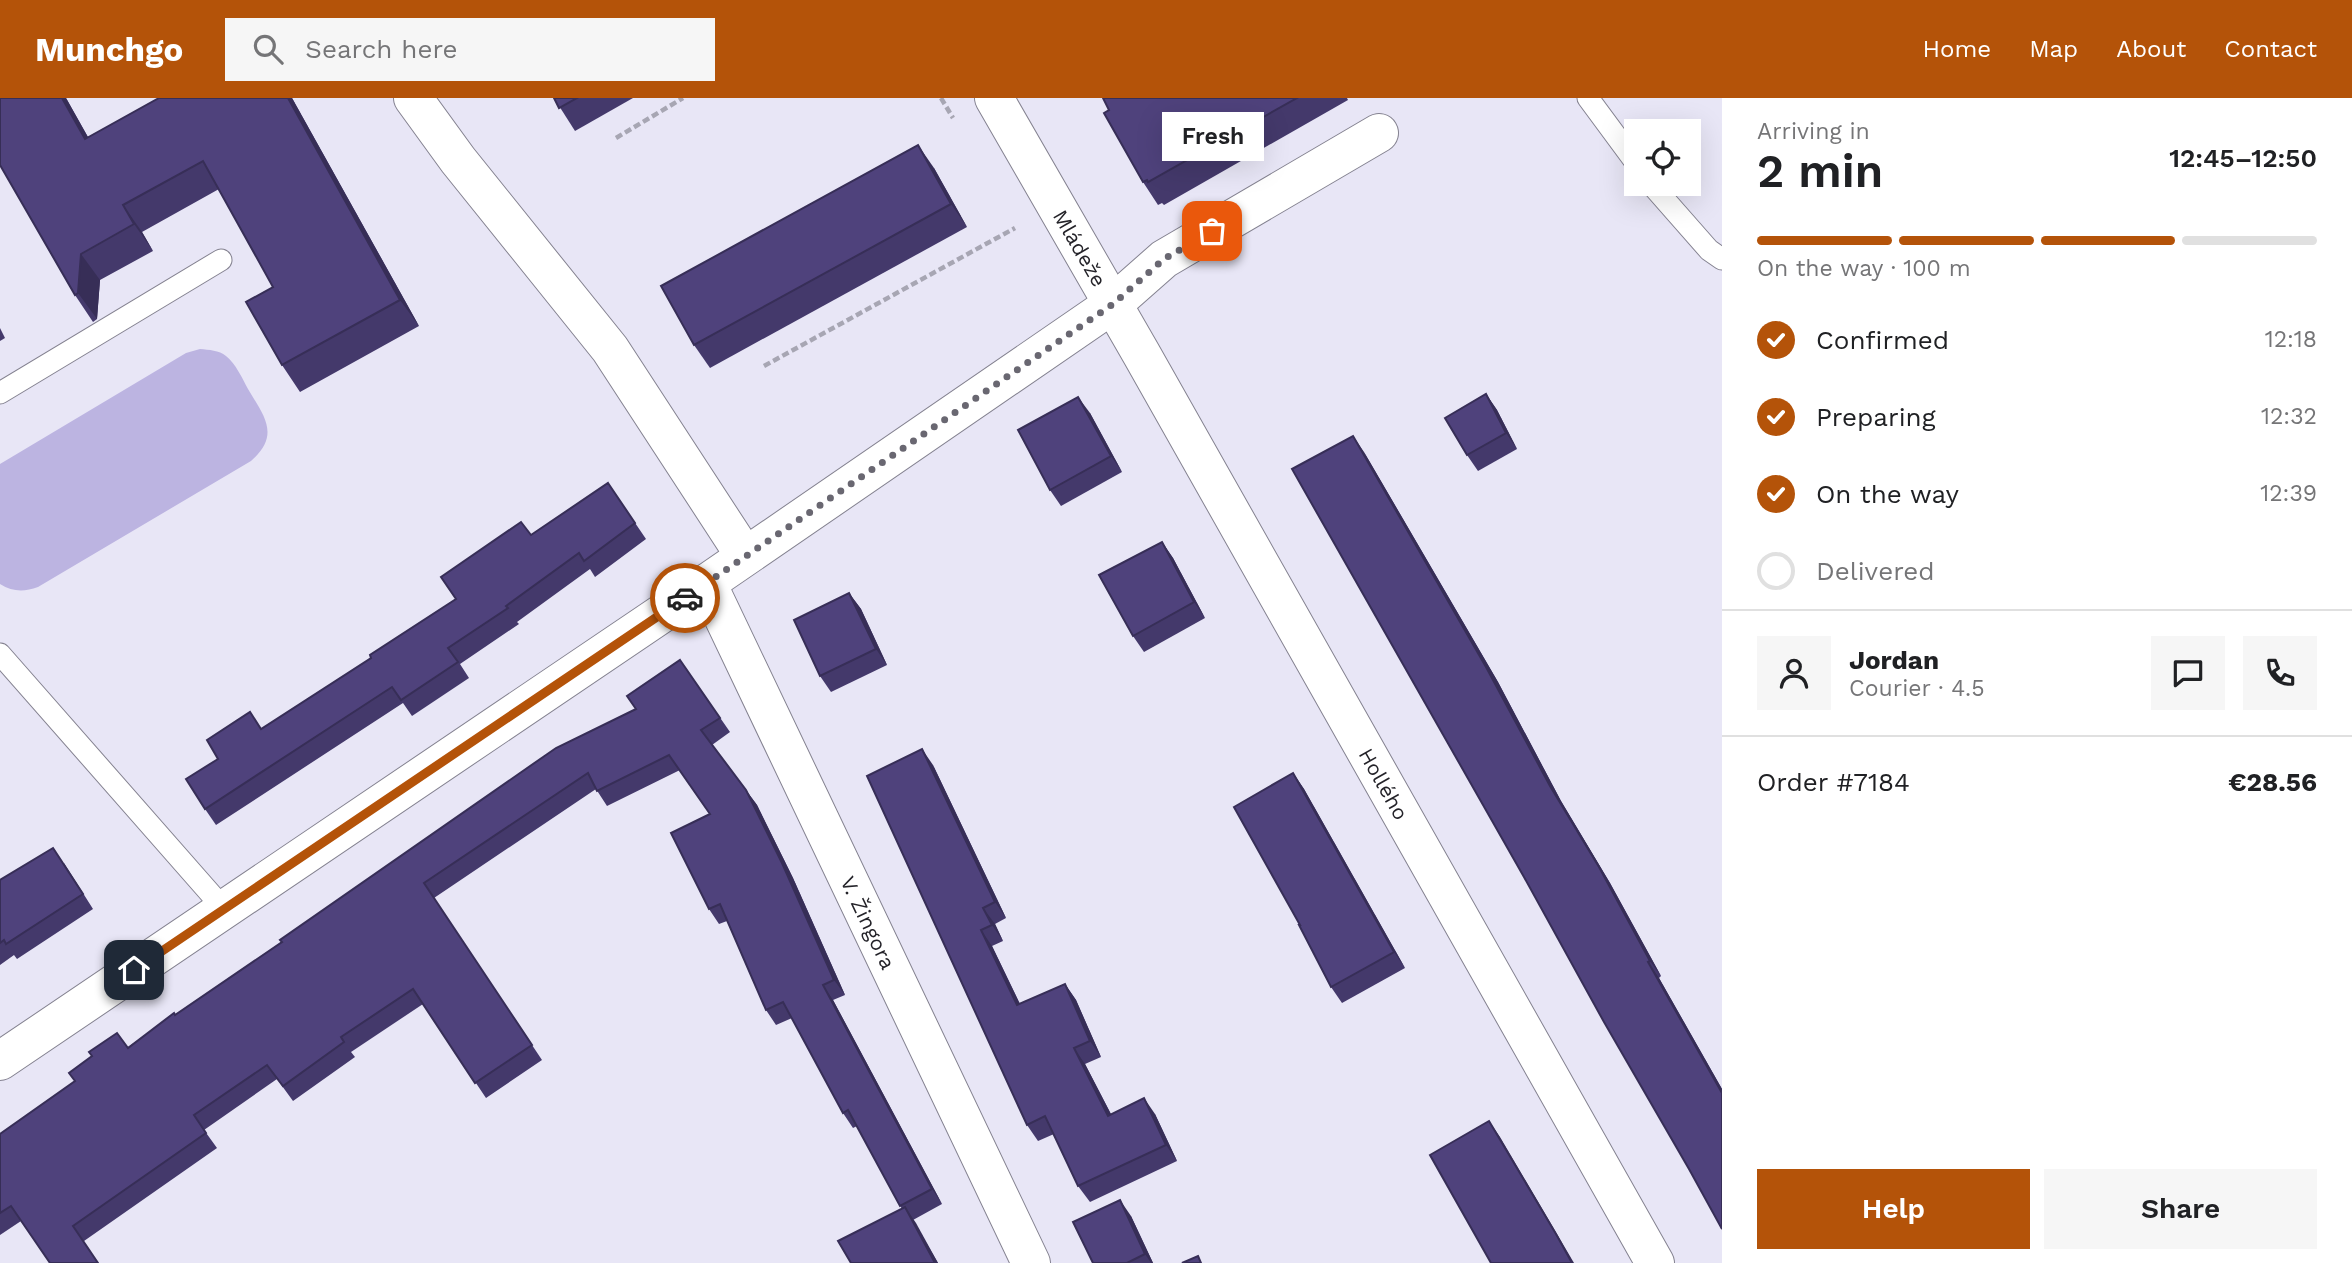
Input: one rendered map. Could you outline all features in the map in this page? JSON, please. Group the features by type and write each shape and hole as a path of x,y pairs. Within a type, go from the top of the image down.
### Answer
{"street":[{"path":"413,98 458,160 610,349 746,556"},
{"name":"Mládeže","path":"994,98 1113,304 1164,259 1379,133"},
{"path":"0,1061 707,583 1113,304"},
{"name":"Hollého","path":"1113,304 1656,1263"},
{"name":"V. Žingora","path":"707,583 1031,1263"}],"lane":[{"path":"1588,98 1624,147"},
{"path":"1662,196 1709,250 1722,259"},
{"path":"0,393 221,260"},
{"path":"0,654 224,909"}],"path":[{"path":"616,138 683,98"},
{"path":"764,366 1015,228"}],"shaded area":[{"path":"200,349 223,354 238,371 267,425 265,443 260,452 251,461 38,587 19,590 0,584 0,464 186,353"}],"building":[{"path":"0,98 62,98 85,139 159,98 288,98 400,300 282,365 246,302 273,287 203,161 123,205 134,224 81,254 78,293 75,295 0,165"},
{"path":"554,98 577,98 559,108"},
{"path":"1103,98 1297,98 1148,182 1143,182 1104,113 1109,110"},
{"path":"918,145 951,204 694,345 661,286"},
{"path":"1486,394 1506,433 1467,455 1445,418"},
{"path":"1078,397 1111,456 1050,490 1018,430"},
{"path":"1353,436 1486,667 1550,786 1599,867 1650,961 1648,962 1722,1093 1722,1229 1292,469"},
{"path":"608,483 635,523 584,561 579,553 506,606 508,608 448,648 458,662 401,700 392,687 205,809 186,779 218,759 207,740 250,712 261,729 456,599 441,577 521,522 531,535"},
{"path":"1162,542 1194,602 1133,636 1099,575"},
{"path":"849,593 876,649 820,676 794,620"},
{"path":"680,660 720,718 701,730 746,790 834,980 823,985 932,1189 900,1206 848,1110 843,1113 783,1002 766,1010 720,904 709,909 671,833 710,814 669,755 597,791 588,773 424,883 532,1045 475,1083 413,989 341,1037 344,1042 283,1086 267,1065 194,1115 206,1133 73,1226 98,1263 50,1263 11,1206 0,1213 0,1134 75,1081 69,1073 92,1056 89,1052 117,1033 128,1048 174,1013 175,1015 282,942 280,940 556,748 636,709 627,696"},
{"path":"922,749 995,902 983,908 992,925 981,930 1017,1005 1065,984 1090,1041 1074,1048 1108,1116 1144,1098 1166,1145 1078,1186 1045,1116 1027,1125 867,776"},
{"path":"1293,773 1394,952 1331,987 1300,925 1234,807"},
{"path":"53,848 83,894 6,944 4,940 0,943 0,880"},
{"path":"1489,1121 1572,1263 1491,1263 1430,1155"},
{"path":"1120,1200 1145,1254 1127,1263 1093,1263 1073,1222"},
{"path":"905,1207 935,1263 851,1263 838,1241"},
{"path":"1198,1256 1201,1263 1182,1263"}],"way so far":[{"path":"685,598 1113,304 1164,259 1212,231"}],"place":[{"name":"Fresh","path":"1212,231"}],"route":[{"path":"134,970 685,598"}]}
